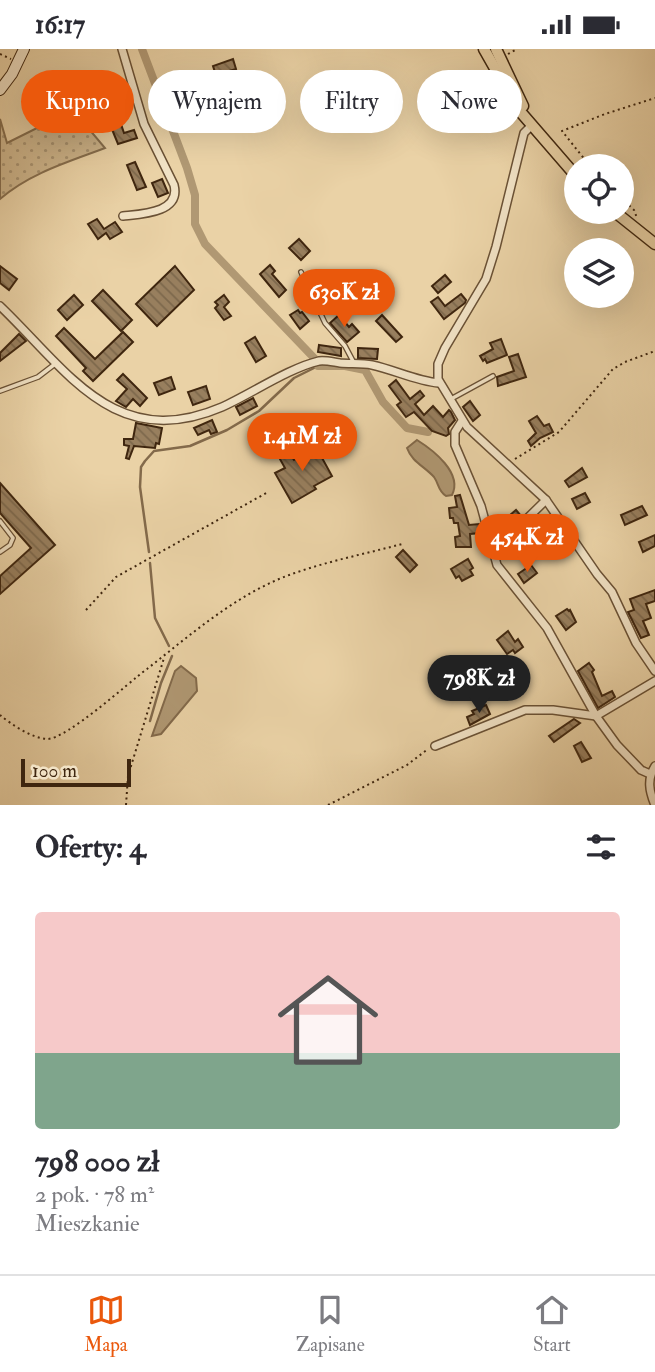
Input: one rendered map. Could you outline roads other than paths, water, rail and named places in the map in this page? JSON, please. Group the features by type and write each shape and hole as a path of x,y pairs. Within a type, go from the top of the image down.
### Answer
{"main road":[{"path":"0,90 24,49"},
{"path":"484,49 518,109 564,162"},
{"path":"496,49 532,125"},
{"path":"630,224 655,244"}],"street":[{"path":"122,49 144,124 176,192 170,203 158,211 123,216"},
{"path":"532,125 524,133 486,279 442,353 437,372 439,383 461,421 546,500 597,575 612,592 636,643 655,671"},
{"path":"0,306 91,395 136,417 171,422 191,419 320,361 372,365 439,383"},
{"path":"461,421 455,430 454,442 481,506 493,552 504,576 547,628 596,716 617,745 641,770 650,775"},
{"path":"493,552 546,500"},
{"path":"435,746 525,710 553,710 596,716 655,681"},
{"path":"655,766 650,775 651,795 655,805"}],"lane":[{"path":"301,272 326,323 355,364"},
{"path":"0,391 38,377 57,363"},
{"path":"449,400 493,376"},
{"path":"0,521 13,538 10,545 0,552"}],"waterway":[{"path":"142,49 187,168 195,195 195,224 205,244 315,359"},
{"path":"149,552 140,487 141,467 154,451 190,446 227,430 259,411 294,378 318,366"},
{"path":"318,366 345,366 365,370 383,402 407,428 428,432"},
{"path":"150,563 155,618 169,646"},
{"path":"150,721 172,656"}]}
